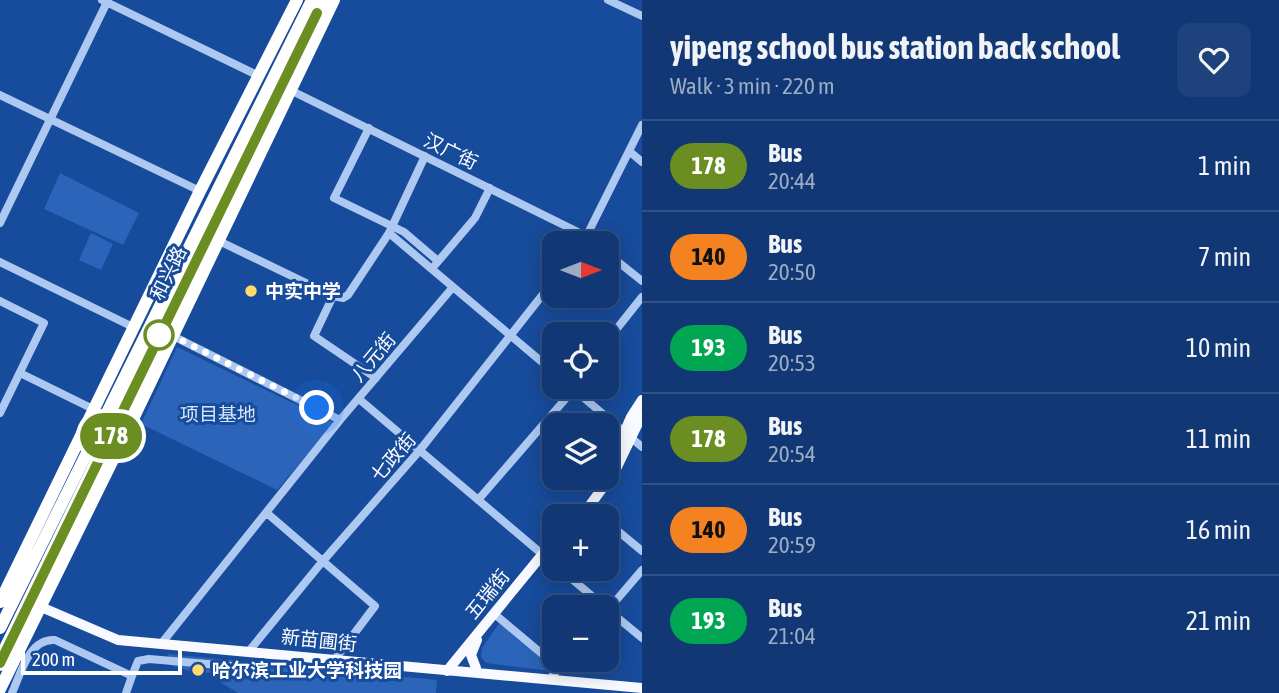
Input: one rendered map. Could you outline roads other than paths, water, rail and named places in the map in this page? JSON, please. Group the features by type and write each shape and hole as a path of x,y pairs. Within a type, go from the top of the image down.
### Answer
{"highway":[{"path":"302,66 307,4 324,0"},
{"name":"和兴路","path":"0,689 334,0"},
{"name":"和兴路","path":"0,628 282,61 307,4"},
{"name":"和兴路","path":"2,594 259,76 307,4"},
{"name":"和兴路","path":"0,663 150,354 307,4"},
{"path":"147,300 186,254"},
{"path":"132,421 150,354"},
{"path":"92,440 102,390"},
{"path":"2,594 27,573"}],"main road":[{"path":"591,504 611,479 642,400"},
{"path":"619,451 642,415"},
{"path":"583,504 594,490"},
{"name":"五瑞街","path":"475,668 471,651 542,566"},
{"name":"五瑞街","path":"449,668 542,566"},
{"name":"新苗圃街","path":"43,605 117,640 449,668 554,674"},
{"name":"新苗圃街","path":"449,668 554,674 642,687"}],"street":[{"path":"608,0 640,17"},
{"path":"0,223 105,1 259,76"},
{"name":"汉广街","path":"290,90 490,188 569,231"},
{"path":"0,94 200,191"},
{"path":"589,231 642,125"},
{"path":"369,128 334,198 391,229 404,232 438,261"},
{"path":"629,151 642,162"},
{"path":"219,241 333,296 343,298 348,295 391,229 425,156"},
{"path":"432,269 475,218 490,188"},
{"path":"391,229 432,269 542,362"},
{"path":"0,262 133,327"},
{"path":"620,263 642,281"},
{"name":"八元街","path":"162,642 268,514 340,420 453,287"},
{"path":"333,296 314,336 376,378"},
{"name":"七政街","path":"250,650 322,562 420,450 542,296"},
{"path":"619,326 642,297"},
{"path":"0,301 44,323 0,413"},
{"path":"173,336 340,420"},
{"path":"20,373 93,409"},
{"path":"359,399 542,554"},
{"path":"478,500 564,399"},
{"path":"586,399 642,447"},
{"path":"268,514 375,606 336,658"},
{"path":"619,532 642,551"},
{"path":"619,596 642,570"},
{"path":"574,581 591,595"},
{"path":"498,617 554,674"},
{"path":"619,619 642,638"},
{"path":"12,693 34,647 47,639 55,640 132,677"},
{"path":"126,693 138,661 149,659 231,666"}],"place":[{"name":"中实中学","path":"251,291"},
{"name":"哈尔滨工业大学科技园","path":"198,670"}],"park label":[{"name":"项目基地","path":"218,414"}]}
